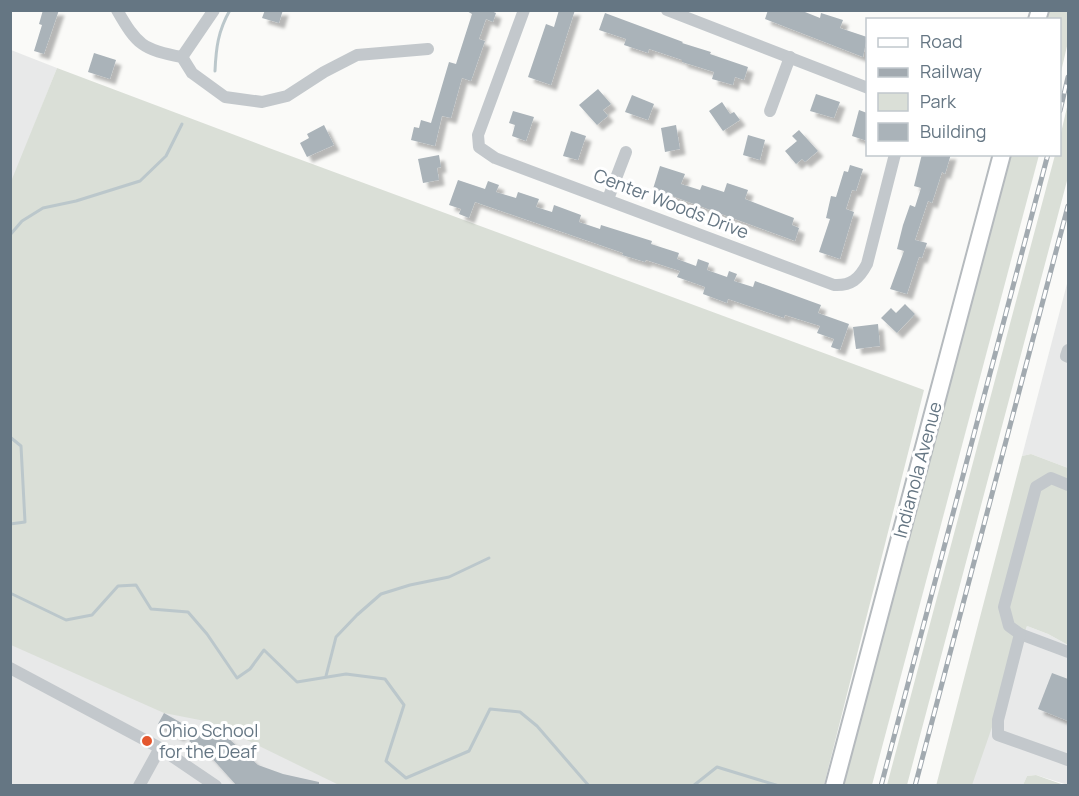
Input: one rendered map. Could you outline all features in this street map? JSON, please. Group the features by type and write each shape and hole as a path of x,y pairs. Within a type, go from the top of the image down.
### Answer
{"main road":[{"name":"Indianola Avenue","path":"834,786 1001,156"}],"street":[{"path":"117,10 136,41 159,52 182,57 192,73 225,97 262,102 287,96 324,72 357,55 428,49"},
{"path":"182,57 214,10"},
{"name":"Center Woods Drive","path":"524,10 478,135 479,147 486,154 495,158 834,285 844,286 862,274 867,264 894,156"},
{"path":"667,10 866,88"},
{"path":"770,111 790,57"},
{"path":"608,199 626,152"},
{"path":"1068,350 1066,356 1068,357"},
{"path":"1068,485 1051,478 1035,487 1004,607 1009,626 1020,634 1068,652"},
{"path":"1020,634 998,720 998,735 1023,746 1068,760"},
{"path":"10,668 160,748 216,786"},
{"path":"139,786 160,748"}],"shaded area":[{"path":"11,50 57,68 11,184"},
{"path":"1068,280 1068,468 1031,454 1022,456"},
{"name":"Ohio School for the Deaf","path":"10,622 368,785 11,785"},
{"path":"1027,626 1068,645 1068,785 1036,775 1027,776 1023,785 971,785"}],"green space":[{"path":"1047,11 1068,11 1068,42 1061,72 1061,18 1045,18"},
{"path":"57,68 924,390 824,785 339,785 210,722 164,713 11,645 10,184"},
{"path":"1068,103 1068,177 907,785 887,785 1055,156 1061,156 1061,133"},
{"path":"1009,156 1039,156 872,785 842,786"},
{"path":"1031,454 1068,468 1068,645 1027,626 972,785 936,786 1022,456"},
{"path":"1036,775 1064,785 1023,785 1027,776"}],"building":[{"path":"43,10 59,10 44,54 34,51 42,25 39,24"},
{"path":"265,10 283,10 279,23 262,18"},
{"path":"465,10 489,10 496,13 493,22 486,19 479,39 485,41 471,81 462,78 451,118 442,116 435,146 411,140 414,127 419,128 421,120 431,123 449,62 456,64 472,14"},
{"path":"559,10 575,10 551,85 528,77 546,24 554,27"},
{"path":"768,10 800,10 820,18 821,13 843,20 840,28 866,37 863,57 765,19"},
{"path":"605,13 748,67 744,80 735,77 733,85 712,79 714,72 649,49 648,53 624,45 626,39 599,30"},
{"path":"94,53 116,60 110,79 88,72"},
{"path":"598,89 611,104 603,110 608,116 597,125 579,105"},
{"path":"816,94 840,102 834,118 810,111"},
{"path":"632,95 654,104 648,120 625,112"},
{"path":"722,102 730,114 734,112 740,120 723,131 709,111"},
{"path":"859,110 866,113 866,141 852,136"},
{"path":"513,111 534,117 526,141 512,136 515,125 509,123"},
{"path":"324,125 334,145 307,157 300,143 309,138 307,134"},
{"path":"676,125 680,149 665,152 661,128"},
{"path":"799,130 818,151 805,162 802,159 796,164 785,151 797,141 792,136"},
{"path":"571,131 586,136 578,160 563,156"},
{"path":"748,135 765,140 760,160 743,155"},
{"path":"439,155 441,167 437,168 439,180 423,183 418,159"},
{"path":"922,156 950,156 945,174 942,172 932,203 928,201 915,240 927,243 922,258 919,257 907,294 890,289 904,251 897,249 903,225 910,205 915,207 921,188 914,186"},
{"path":"850,165 863,169 856,191 852,190 846,209 854,212 840,259 819,252 830,219 826,218 831,196 836,197 844,171 848,172"},
{"path":"660,166 685,174 681,184 700,190 702,185 724,192 727,183 748,190 745,199 794,218 792,225 799,228 795,241 653,189"},
{"path":"458,180 485,189 488,181 499,185 496,192 516,198 518,192 539,199 536,207 552,212 554,205 581,215 579,222 600,229 601,225 652,241 651,244 679,253 677,259 696,266 698,259 709,263 707,270 727,277 729,271 737,274 734,281 753,287 755,281 821,305 818,313 849,324 840,350 831,347 834,339 817,333 820,326 785,315 784,318 728,299 727,303 703,294 705,287 677,277 680,271 622,255 623,253 475,202 469,218 459,214 461,209 449,205"},
{"path":"905,304 915,314 897,333 881,318 891,308 896,313"},
{"path":"878,324 880,346 856,349 853,327"},
{"path":"1052,673 1068,679 1068,721 1038,709"},
{"path":"164,713 185,725 179,736 158,724"},
{"path":"210,722 258,765 283,774 319,782 319,786 237,786 210,756 189,741"}],"waterway":[{"path":"215,71 218,40 230,10"},
{"path":"10,235 22,221 43,208 76,201 140,181 166,156 182,124"},
{"path":"10,437 21,446 25,522 10,524"},
{"path":"326,676 336,637 381,594 449,577 489,558"},
{"path":"10,593 66,620 92,615 118,586 136,585 151,609 188,612 207,634 237,678 250,669 264,650 297,682 346,674 385,679 404,705 386,761 406,778 469,751 490,709 520,712 537,726 589,786"},
{"path":"693,786 717,767 779,786"}],"railway":[{"path":"1061,107 1068,77"},
{"path":"881,786 1047,156"},
{"path":"915,786 1068,206"}],"place":[{"name":"Ohio School for the Deaf","path":"147,741"}]}
